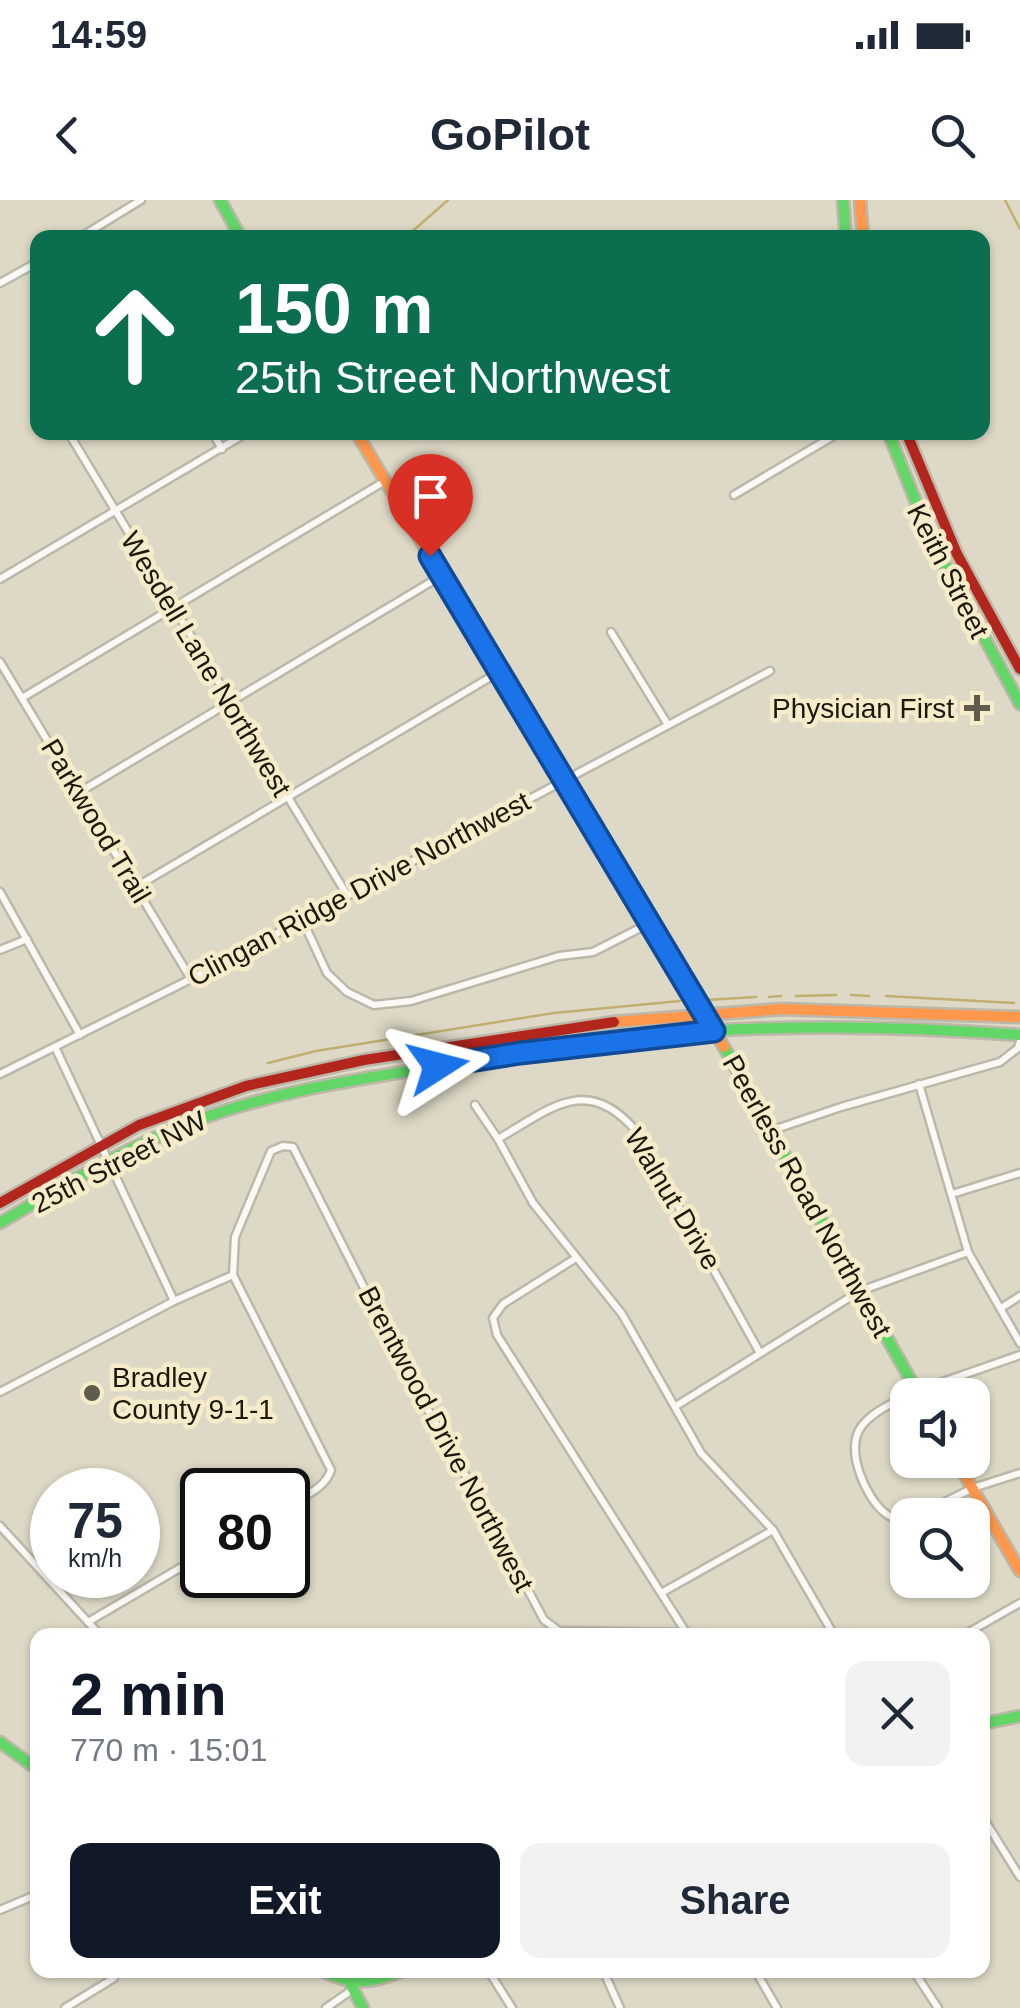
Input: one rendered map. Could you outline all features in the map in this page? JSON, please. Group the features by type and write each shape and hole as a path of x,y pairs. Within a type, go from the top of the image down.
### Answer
{"main road":[{"path":"220,200 236,230"},
{"path":"843,200 848,230"},
{"path":"860,200 862,230"},
{"name":"Peerless Road Northwest","path":"361,440 704,1013 905,1378"},
{"name":"Keith Street","path":"894,440 917,511 945,570 1020,704"},
{"name":"Keith Street","path":"909,440 928,494 960,561 1020,669"},
{"path":"917,511 928,494"},
{"path":"936,511 932,518 936,550"},
{"path":"960,561 959,574 969,593 964,608"},
{"path":"985,643 1002,649 1020,676"},
{"name":"25th Street NW","path":"0,1203 100,1144 186,1105 288,1074 559,1028 704,1013 876,1010 1020,1016"},
{"name":"25th Street NW","path":"0,1223 108,1160 221,1111 340,1082 594,1044 714,1031 850,1026 1020,1038"},
{"path":"967,1478 1020,1571"},
{"path":"990,1722 1020,1716"},
{"path":"0,1742 30,1764"},
{"path":"336,1978 352,1987 363,2008"},
{"path":"352,1987 387,1978"}],"street":[{"path":"92,230 141,200"},
{"path":"0,284 30,267"},
{"name":"Wesdell Lane Northwest","path":"73,440 347,895"},
{"path":"217,440 222,449"},
{"path":"0,578 236,440"},
{"path":"734,495 827,440"},
{"path":"22,698 385,480"},
{"path":"945,570 960,561"},
{"path":"78,793 441,576"},
{"path":"611,632 668,725"},
{"name":"Parkwood Trail","path":"0,662 191,979"},
{"name":"Clingan Ridge Drive Northwest","path":"0,1074 191,979 770,671"},
{"path":"136,887 499,672"},
{"path":"0,892 80,1035"},
{"path":"302,919 327,973 347,992 374,1004 411,1002 558,956 593,952 650,923"},
{"path":"0,950 27,940"},
{"path":"770,1130 1000,1062 1018,1048 1020,1038"},
{"path":"55,1047 174,1301"},
{"path":"919,1084 968,1252 1020,1343"},
{"name":"Walnut Drive","path":"498,1139 561,1102 577,1098 609,1106 624,1116 760,1353"},
{"path":"475,1105 533,1203 622,1314 701,1454 772,1530 830,1628"},
{"name":"Brentwood Drive Northwest","path":"234,1275 235,1237 271,1151 293,1147 407,1374 544,1620 555,1628"},
{"path":"952,1194 1020,1173"},
{"path":"676,1406 860,1291 968,1252"},
{"path":"576,1258 503,1304 493,1318 497,1335 684,1628"},
{"path":"0,1392 174,1301 234,1275 331,1470 328,1480 310,1493"},
{"path":"1000,1308 1020,1296"},
{"path":"958,1378 1020,1356"},
{"path":"890,1406 872,1415 860,1428 853,1443 853,1457 874,1500 890,1517"},
{"path":"953,1498 1020,1473"},
{"path":"0,1526 94,1628"},
{"path":"663,1592 772,1530"},
{"path":"88,1622 180,1568"},
{"path":"977,1628 1020,1604"},
{"path":"990,1829 1020,1877"},
{"path":"0,1910 30,1897"},
{"path":"65,2008 114,1978"},
{"path":"493,1978 512,2008"},
{"path":"607,1978 620,2008"},
{"path":"759,1978 776,2008"},
{"path":"918,1978 938,2008"},
{"path":"326,2008 352,1987"}],"waterway":[{"path":"413,230 448,200"},
{"path":"1005,200 1020,229"},
{"path":"796,996 836,995"},
{"path":"851,995 869,996"},
{"path":"769,997 781,996"},
{"path":"886,996 1014,1003"},
{"path":"706,1000 756,997"},
{"path":"268,1063 316,1051 554,1013 680,1001"}],"traffic: fast":[{"path":"220,200 237,230"},
{"path":"843,200 845,230"},
{"path":"891,440 930,537 1020,704"},
{"path":"0,1223 169,1131 258,1101 355,1080 584,1044 708,1031 842,1027 1020,1035"},
{"path":"724,1047 909,1378"},
{"path":"990,1722 1020,1716"},
{"path":"0,1742 30,1764"},
{"path":"340,1978 383,1978"},
{"path":"351,1985 363,2008"}],"traffic: slow":[{"path":"860,200 862,230"},
{"path":"361,440 724,1047"},
{"path":"614,1022 782,1009 1020,1017"},
{"path":"966,1478 1020,1571"}],"traffic: jam":[{"path":"909,440 957,554 1020,669"},
{"path":"0,1203 139,1125 246,1086 364,1060 614,1022"}],"place":[{"name":"Physician First","path":"977,708"},
{"name":"Bradley County 9-1-1","path":"92,1393"}],"route":[{"path":"430,556 714,1031 438,1066"}]}
